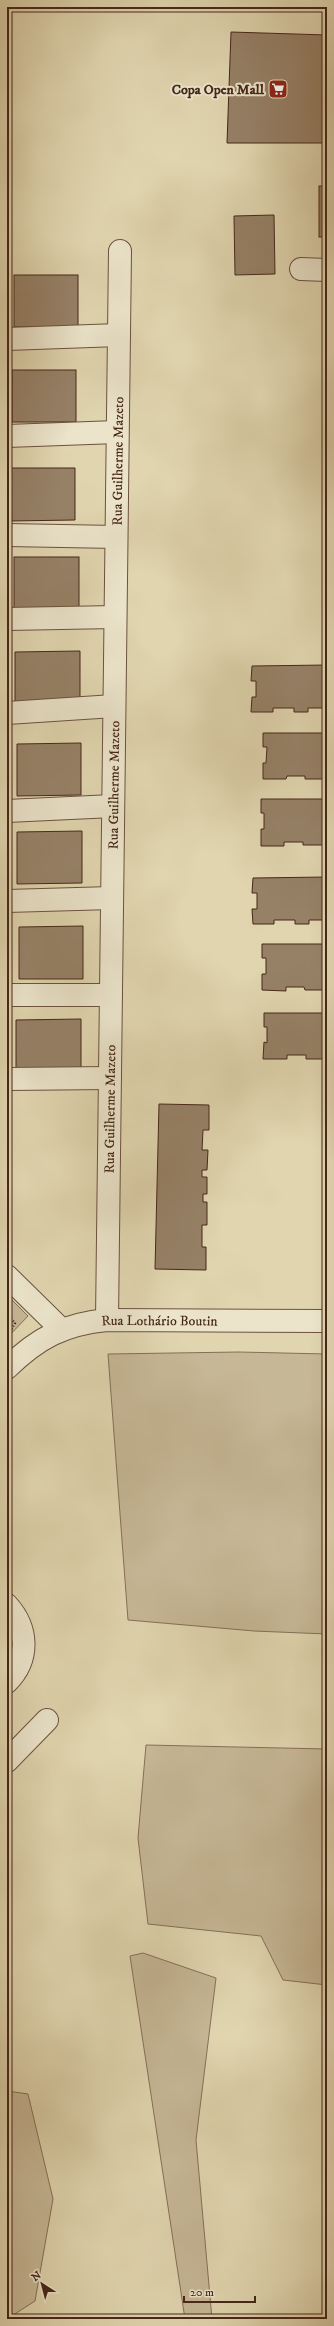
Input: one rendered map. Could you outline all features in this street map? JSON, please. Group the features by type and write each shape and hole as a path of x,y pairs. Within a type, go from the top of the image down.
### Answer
{"street":[{"name":"Rua Guilherme Mazeto","path":"107,1320 120,251"},
{"path":"301,269 327,270"},
{"path":"7,340 119,335"},
{"path":"7,436 118,432"},
{"path":"7,535 116,537"},
{"path":"7,619 115,617"},
{"path":"7,713 114,706"},
{"path":"7,811 113,806"},
{"path":"7,900 112,898"},
{"path":"7,995 111,995"},
{"path":"7,1079 110,1078"},
{"path":"7,1276 61,1329"},
{"name":"Rua Lothário Boutin","path":"7,1368 36,1343 61,1329 84,1322 107,1320 327,1321"},
{"path":"7,1605 21,1628 24,1656 14,1675 7,1682"},
{"path":"7,1761 47,1720"}],"path":[{"path":"7,1314 15,1323 7,1337"}],"shaded area":[{"path":"7,1295 28,1316 7,1338"},
{"path":"239,1352 327,1354 327,1634 254,1631 128,1620 108,1354"},
{"path":"146,1745 327,1749 327,1985 283,1980 261,1936 148,1924 138,1838"},
{"path":"143,1953 216,1978 196,2140 212,2319 185,2319 130,1956"},
{"path":"7,2091 28,2094 53,2199 35,2301 7,2319"}],"building":[{"name":"Copa Open Mall","path":"231,32 327,35 327,143 227,143"},
{"path":"319,186 327,186 327,237 319,237"},
{"path":"274,215 275,274 235,275 234,216"},
{"path":"14,275 78,275 78,327 14,327"},
{"path":"12,370 76,370 76,422 12,422"},
{"path":"10,468 75,468 75,520 10,521"},
{"path":"14,557 79,557 79,609 14,609"},
{"path":"80,651 80,703 15,704 15,652"},
{"path":"327,665 327,712 325,712 324,708 308,708 308,712 294,712 294,708 273,708 273,712 251,712 252,697 256,697 256,681 251,681 252,666"},
{"path":"263,733 327,733 327,779 305,779 305,776 287,776 286,779 263,779 263,763 266,763 267,747 263,747"},
{"path":"81,743 81,795 17,796 17,744"},
{"path":"261,799 327,799 327,845 303,845 303,842 284,842 284,846 261,846 261,829 264,829 264,813 261,813"},
{"path":"82,831 82,883 17,884 17,832"},
{"path":"327,877 327,924 326,920 309,920 309,924 295,924 295,920 274,920 274,924 253,924 252,909 257,909 257,893 252,893 253,878"},
{"path":"83,926 83,979 19,979 19,927"},
{"path":"262,944 327,944 327,990 305,990 304,987 286,987 286,991 262,990 262,974 266,974 266,958 262,958"},
{"path":"264,1013 327,1013 327,1059 306,1059 306,1055 287,1055 287,1059 263,1059 264,1042 267,1043 267,1027 264,1027"},
{"path":"81,1019 81,1071 16,1072 16,1020"},
{"path":"159,1104 209,1105 209,1130 203,1130 202,1150 208,1150 207,1170 202,1170 202,1177 207,1177 207,1194 203,1194 203,1202 207,1202 207,1225 202,1225 202,1247 206,1247 206,1270 155,1269"}],"place":[{"name":"Copa Open Mall","path":"278,89"}]}
